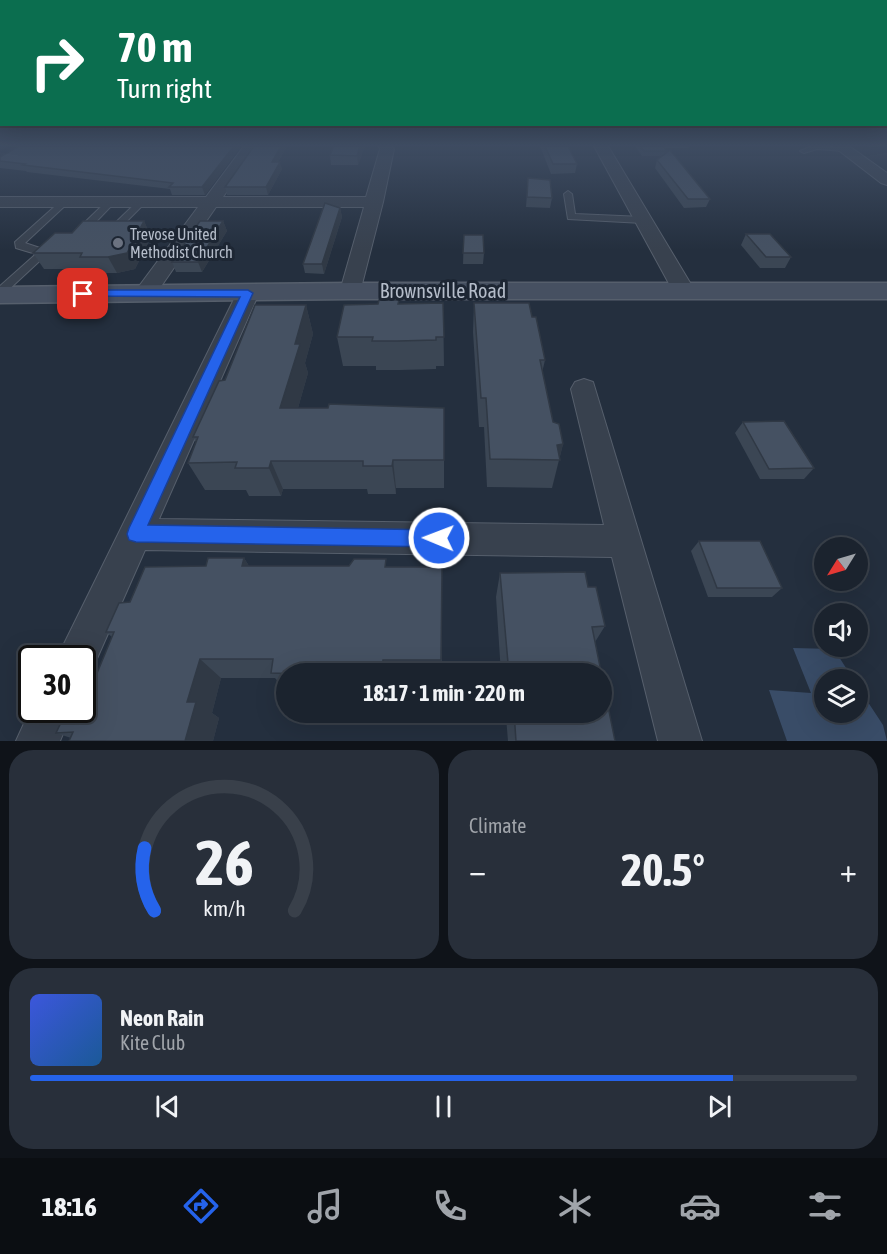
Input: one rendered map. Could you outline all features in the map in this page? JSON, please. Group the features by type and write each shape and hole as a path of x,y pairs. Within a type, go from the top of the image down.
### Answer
{"street":[{"path":"145,293 226,181"},
{"path":"351,291 380,181"},
{"path":"621,181 684,291"},
{"path":"0,202 375,202"},
{"name":"Brownsville Road","path":"0,293 887,291"},
{"path":"82,645 248,293"},
{"path":"584,389 680,741"},
{"path":"136,534 625,541"},
{"path":"38,741 46,723"}],"lane":[{"path":"568,194 575,231"},
{"path":"0,293 41,255 39,251 20,246 20,242 65,201"},
{"path":"112,201 83,229 86,233 114,229 143,201"},
{"path":"571,217 643,220"}],"water":[{"path":"793,648 814,649 814,657 839,657 847,669 814,669 814,723 868,723 868,702 883,725 887,741 787,741 769,690 811,693"}],"building":[{"path":"153,181 207,181 202,187 169,187 173,183"},
{"path":"230,181 270,181 266,187 225,187"},
{"path":"528,181 550,181 552,198 527,197"},
{"path":"673,181 695,181 710,199 688,199"},
{"path":"325,203 340,208 322,264 303,264"},
{"path":"83,221 144,221 127,253 108,257 80,257 82,253 33,253 55,233 72,233"},
{"path":"200,221 223,221 198,262 172,262"},
{"path":"746,234 770,234 791,257 766,257"},
{"path":"464,235 483,235 484,253 463,253"},
{"path":"379,300 399,300 398,304 443,303 444,337 436,337 436,340 372,341 373,337 337,337 344,305 378,304"},
{"path":"474,303 529,303 532,317 536,317 545,360 540,360 553,422 559,424 563,444 557,445 560,460 490,459 486,398 481,398"},
{"path":"255,305 306,305 295,344 300,344 280,408 328,408 329,404 444,408 444,460 393,460 392,466 363,466 363,461 271,461 269,468 235,468 237,462 188,463 198,437 193,437 219,381 225,380"},
{"path":"784,421 814,468 769,469 743,422"},
{"path":"699,541 760,541 782,588 717,588"},
{"path":"208,558 244,558 242,566 349,566 354,559 386,559 385,567 442,567 441,660 383,660 383,663 276,663 276,673 271,673 273,659 200,659 187,702 196,702 185,741 69,741 73,732 56,733 61,723 96,723 96,676 114,632 106,632 119,603 130,602 145,567 206,566"},
{"path":"585,572 588,587 596,587 605,626 592,627 599,663 508,663 500,573"},
{"path":"515,723 611,723 615,741 516,741"}],"place":[{"name":"Trevose United Methodist Church","path":"118,243"}],"route":[{"path":"83,294 248,293 136,534 439,538"}]}
